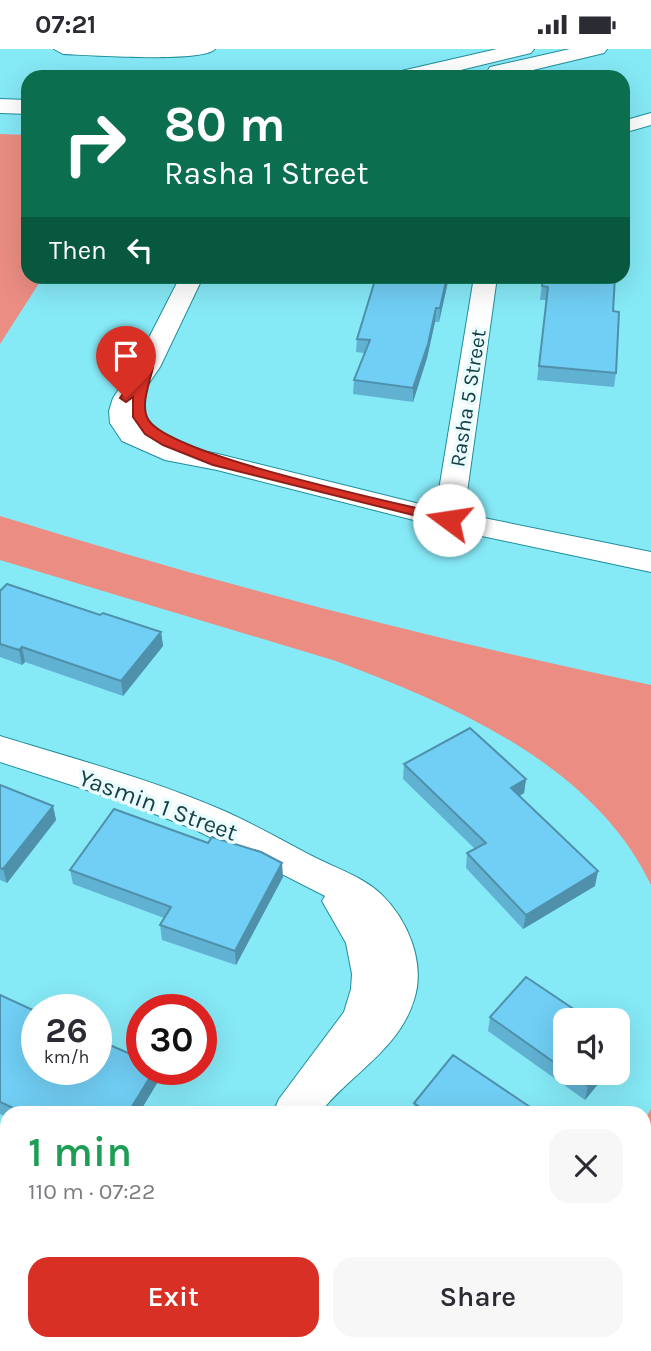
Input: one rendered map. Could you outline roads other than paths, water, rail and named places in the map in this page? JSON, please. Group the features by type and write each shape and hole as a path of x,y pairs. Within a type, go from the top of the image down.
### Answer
{"street":[{"path":"63,49 171,58 206,49"},
{"path":"435,70 524,49"},
{"path":"508,70 597,49"},
{"path":"0,106 21,107"},
{"path":"630,125 651,119"},
{"path":"0,123 21,124"},
{"path":"188,284 147,367 126,398 122,411 124,423 132,435 165,451 449,520 651,562"},
{"name":"Rasha 5 Street","path":"449,520 485,284"},
{"name":"Yasmin 1 Street","path":"0,749 154,799 207,820 311,872 336,895 364,934 372,962 371,990 362,1019 322,1080 300,1106"}]}
